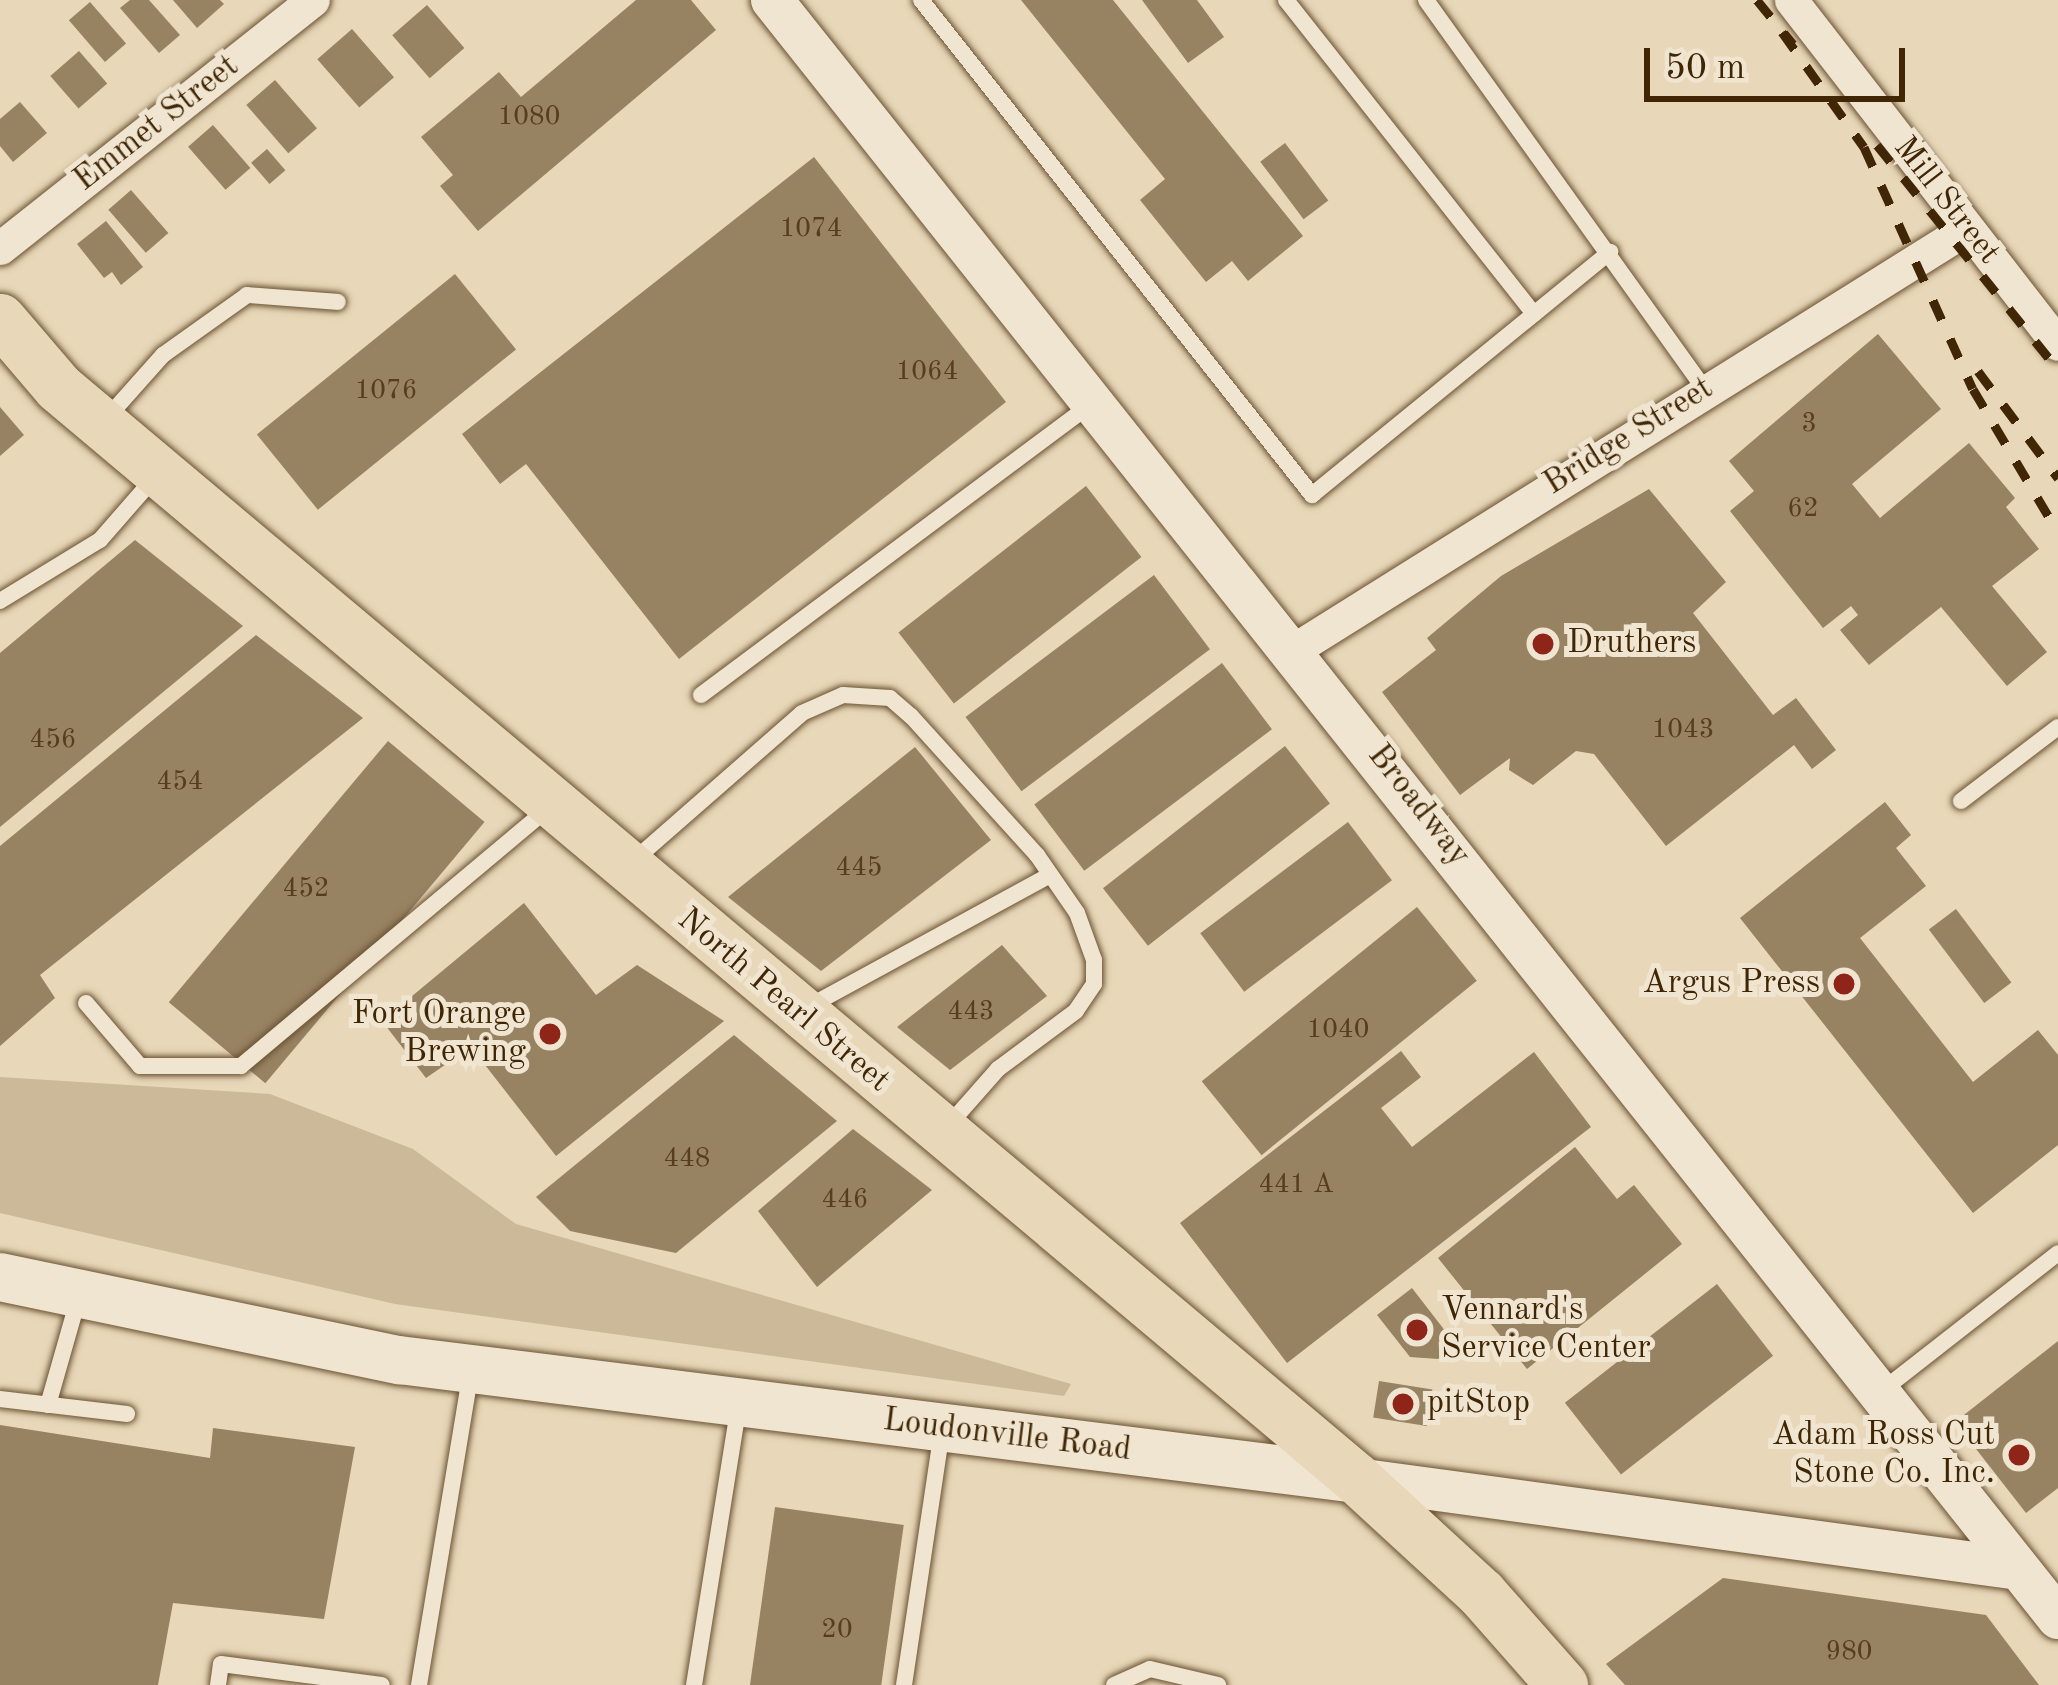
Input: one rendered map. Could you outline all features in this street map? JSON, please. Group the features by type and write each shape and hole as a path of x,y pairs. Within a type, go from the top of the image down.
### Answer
{"main road":[{"name":"North Pearl Street","path":"0,320 101,424 625,869 1357,1478 1481,1593 1562,1685"},
{"name":"Loudonville Road","path":"0,1277 471,1371 1357,1478"}],"street":[{"name":"Emmet Street","path":"0,248 314,0"},
{"name":"Broadway","path":"772,0 1092,403 1295,649 2058,1618"},
{"name":"Mill Street","path":"1791,0 1966,229 2055,335"},
{"name":"Bridge Street","path":"1295,649 1966,229"},
{"name":"Loudonville Road","path":"1357,1478 2018,1569"}],"lane":[{"path":"922,0 1312,494 1610,252"},
{"path":"1286,0 1534,314"},
{"path":"1426,0 1705,389"},
{"path":"101,424 163,355 247,295 338,302"},
{"path":"701,695 1092,403"},
{"path":"0,601 100,540 159,473"},
{"path":"625,869 802,713 843,695 890,698 1051,874 1077,913 1094,984 1076,1011 998,1069 941,1134"},
{"path":"1961,801 2058,727"},
{"path":"86,1003 140,1066 226,1072 551,806"},
{"path":"797,1013 1051,874"},
{"path":"1879,1393 2058,1253"},
{"path":"48,1405 79,1295"},
{"path":"419,1685 471,1371"},
{"path":"0,1399 127,1414"},
{"path":"694,1685 740,1404"},
{"path":"904,1685 942,1428"},
{"path":"218,1685 221,1664 316,1681 382,1685"},
{"path":"1114,1685 1150,1669 1218,1685"}],"shaded area":[{"path":"0,1077 270,1094 413,1149 516,1224 1071,1384 1064,1396 395,1304 0,1213"}],"building":[{"path":"130,0 149,0 180,35 159,53 120,8"},
{"path":"173,0 220,0 224,4 197,28"},
{"path":"636,0 691,0 716,30 478,231 440,186 453,175 421,137 499,72 521,97"},
{"path":"1021,0 1113,0 1303,236 1248,281 1232,261 1206,282 1140,200 1165,179"},
{"path":"1142,0 1197,0 1224,37 1188,63"},
{"path":"90,2 126,44 105,62 69,20"},
{"path":"427,5 464,48 430,78 392,35"},
{"path":"352,29 394,77 359,107 317,59"},
{"path":"79,51 107,83 79,108 50,76"},
{"path":"275,80 317,128 288,153 246,105"},
{"path":"20,102 47,133 13,162 0,146 0,119"},
{"path":"213,125 250,168 225,190 188,147"},
{"path":"1285,143 1328,201 1304,219 1260,162"},
{"path":"267,149 285,170 270,184 251,163"},
{"path":"814,157 1006,402 679,659 526,464 500,484 462,434"},
{"path":"131,190 168,233 146,253 108,210"},
{"path":"106,221 143,267 121,285 112,272 104,278 77,244"},
{"path":"455,274 516,349 318,510 257,434"},
{"path":"1878,334 1941,409 1852,484 1880,518 1969,443 2015,498 2006,507 2039,549 1992,586 2047,652 2007,686 1941,607 1869,665 1840,630 1858,615 1851,606 1823,628 1730,511 1754,491 1729,461"},
{"path":"0,407 24,435 0,456"},
{"path":"1086,486 1141,557 954,703 898,633"},
{"path":"1649,489 1726,582 1693,613 1773,715 1796,698 1836,750 1812,769 1794,745 1666,846 1594,754 1576,751 1533,785 1509,770 1510,758 1460,795 1382,692 1436,650 1427,638 1501,576"},
{"path":"135,540 243,626 0,827 0,653"},
{"path":"1154,575 1210,649 1021,791 966,717"},
{"path":"256,635 363,718 40,975 55,998 0,1046 0,846"},
{"path":"1222,663 1272,729 1084,871 1034,804"},
{"path":"388,741 485,822 265,1083 169,1002"},
{"path":"1285,746 1330,804 1148,946 1103,888"},
{"path":"915,747 991,840 821,971 728,897"},
{"name":"Argus Press","path":"1885,802 1911,835 1896,848 1926,886 1860,938 1973,1082 2038,1030 2058,1055 2058,1145 1973,1213 1740,918"},
{"path":"1348,822 1392,880 1244,992 1200,933"},
{"name":"Fort Orange Brewing","path":"524,903 596,995 637,965 724,1021 556,1156 471,1047 426,1078 382,1021"},
{"path":"1417,907 1477,981 1262,1155 1202,1081"},
{"path":"1956,909 2011,982 1984,1003 1929,929"},
{"path":"1002,945 1047,996 950,1070 897,1027"},
{"path":"734,1035 837,1121 676,1253 570,1231 536,1197"},
{"path":"1401,1051 1421,1077 1381,1108 1412,1147 1534,1052 1591,1127 1287,1363 1180,1223"},
{"path":"853,1129 932,1190 817,1287 758,1211"},
{"path":"1575,1147 1617,1199 1634,1185 1682,1244 1527,1369 1438,1258"},
{"path":"1717,1284 1773,1356 1621,1475 1565,1403"},
{"name":"Vennard's Service Center","path":"1412,1288 1456,1345 1438,1359 1410,1357 1377,1315"},
{"name":"Adam Ross Cut Stone Co. Inc.","path":"2058,1341 2058,1488 2026,1513 1955,1422"},
{"name":"pitStop","path":"1379,1381 1432,1389 1427,1426 1373,1418"},
{"path":"0,1425 210,1458 213,1428 355,1447 324,1619 173,1603 158,1685 0,1685"},
{"path":"775,1507 904,1525 881,1685 750,1685"},
{"path":"1723,1578 1986,1615 2039,1685 1625,1685 1606,1664"}],"railway":[{"path":"1757,0 1793,44"},
{"path":"1782,32 1864,147 1973,389 2058,532"},
{"path":"1877,145 2058,369"},
{"path":"1978,371 2058,478"}],"place":[{"name":"Druthers","path":"1543,644"},
{"name":"Argus Press","path":"1844,984"},
{"name":"Fort Orange Brewing","path":"550,1034"},
{"name":"Vennard's Service Center","path":"1417,1330"},
{"name":"pitStop","path":"1403,1404"},
{"name":"Adam Ross Cut Stone Co. Inc.","path":"2019,1455"}]}
